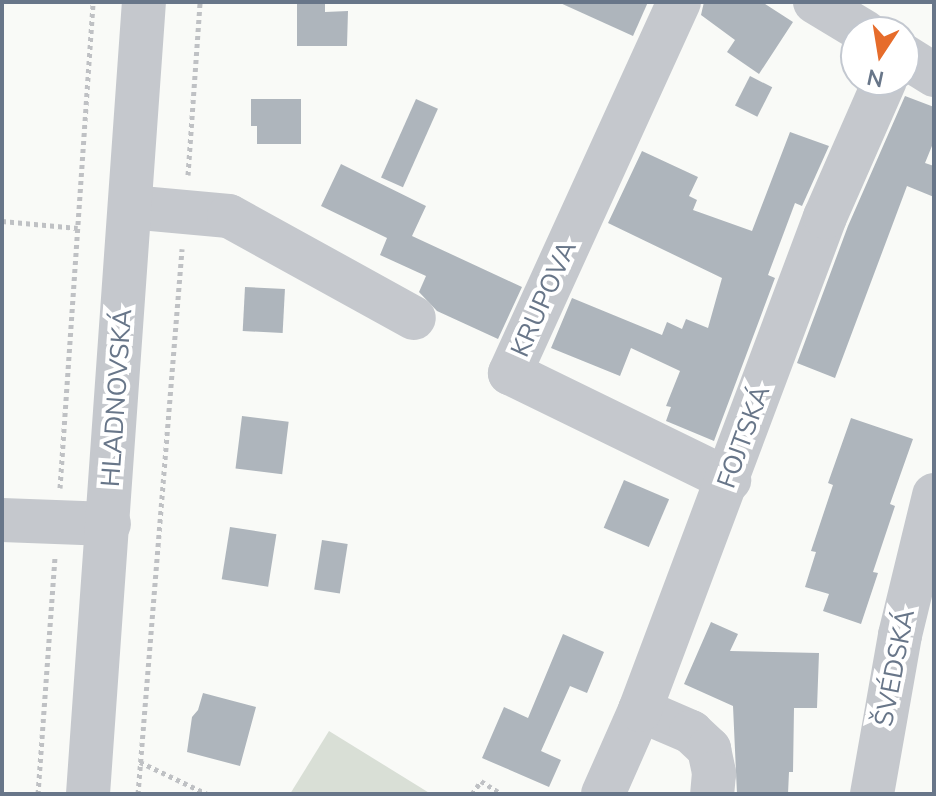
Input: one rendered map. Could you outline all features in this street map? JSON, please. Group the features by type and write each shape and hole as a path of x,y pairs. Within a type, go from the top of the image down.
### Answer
{"street":[{"name":"HLADNOVSKÁ","path":"88,794 144,2"},
{"name":"KRUPOVA","path":"679,2 510,373 729,480"},
{"path":"815,2 840,17"},
{"name":"FOJTSKÁ","path":"603,794 640,710 729,480 825,217 878,96"},
{"path":"130,207 229,216 414,318"},
{"name":"ŠVÉDSKÁ","path":"872,794 917,638 934,495"},
{"path":"2,520 109,524"},
{"path":"640,710 691,732 709,749 714,773 712,794"}],"path":[{"path":"38,794 93,2"},
{"path":"138,794 200,2"},
{"path":"2,221 78,228"},
{"path":"140,762 207,794"},
{"path":"472,794 481,781 502,794"}],"shaded area":[{"path":"329,731 431,794 290,794"}],"building":[{"path":"297,2 325,2 325,12 348,11 347,46 297,46"},
{"path":"558,2 648,2 633,36"},
{"path":"704,2 762,2 793,22 759,74 727,52 735,40 701,15"},
{"path":"750,76 772,87 757,117 735,105"},
{"path":"905,96 934,107 934,141 925,163 934,166 934,197 907,186 835,378 797,363 848,226"},
{"path":"251,99 301,99 301,144 257,144 257,126 251,126"},
{"path":"416,99 438,109 403,187 381,178"},
{"path":"790,132 829,146 802,206 795,203 768,275 775,278 714,441 666,421 671,407 666,406 680,371 631,348 620,376 551,348 572,298 662,335 667,322 682,329 686,319 708,328 722,278 608,223 642,151 698,177 689,196 697,200 693,210 752,231"},
{"path":"341,164 426,206 412,236 522,287 498,339 437,311 419,292 426,276 380,255 387,238 321,206"},
{"path":"245,287 285,289 283,333 243,331"},
{"path":"242,416 289,422 282,474 236,469"},
{"path":"851,418 913,439 890,504 895,506 873,572 878,573 861,624 823,611 829,594 805,587 816,552 811,551 833,485 828,483"},
{"path":"624,480 669,499 649,547 604,528"},
{"path":"230,527 276,534 268,587 222,579"},
{"path":"322,540 348,544 340,593 314,589"},
{"path":"711,622 738,634 730,651 819,653 817,708 794,708 793,772 789,772 788,794 737,794 733,706 684,684"},
{"path":"563,634 604,652 587,693 570,686 541,751 561,760 549,787 482,758 504,707 528,718"},
{"path":"203,693 256,707 240,766 187,752 192,717 198,710"}]}
